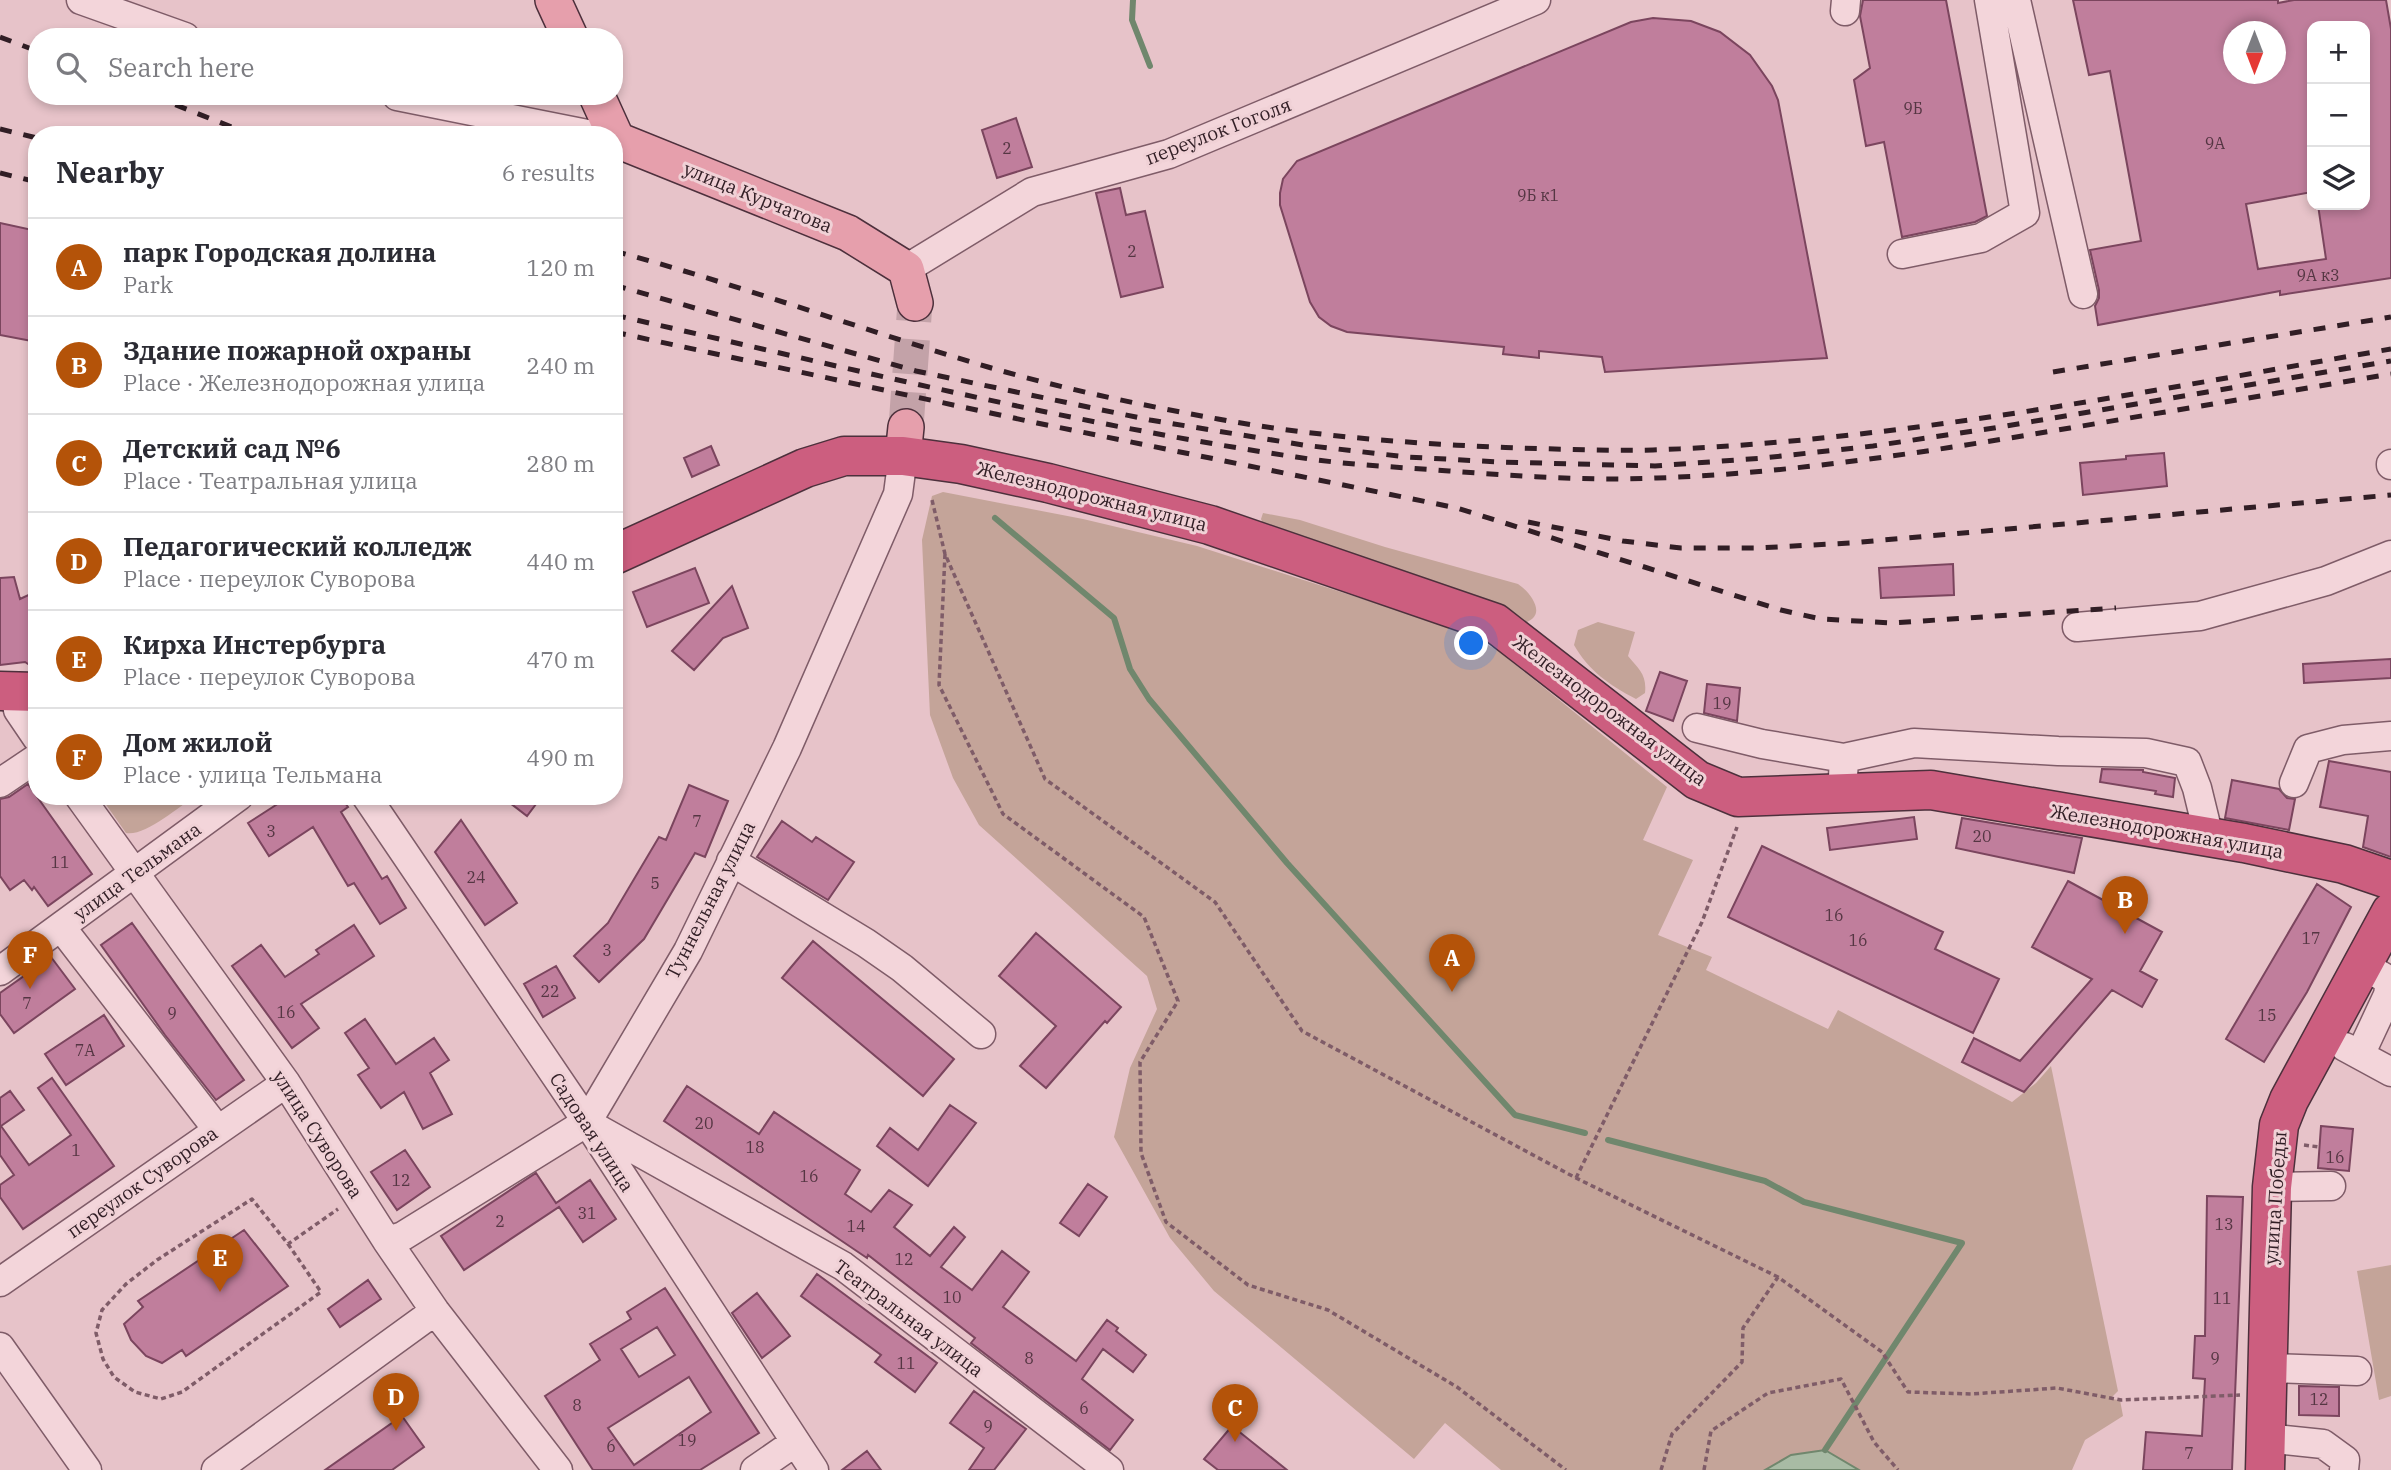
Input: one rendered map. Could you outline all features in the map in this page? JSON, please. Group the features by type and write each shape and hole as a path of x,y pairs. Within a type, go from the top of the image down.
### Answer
{"highway":[{"name":"Железнодорожная улица","path":"623,551 805,468 904,441 961,464 1048,483 1210,525 1495,623 1697,780 1738,797 1843,776 2209,837 2344,864 2391,880"},
{"name":"улица Победы","path":"2266,1454 2272,1186 2279,1125 2289,1100 2390,919"}],"main road":[{"path":"553,0 566,28"},
{"path":"599,105 605,126"},
{"name":"улица Курчатова","path":"623,144 848,233 906,269"},
{"path":"906,269 915,303"}],"street":[{"path":"81,0 160,28"},
{"name":"переулок Гоголя","path":"906,269 1032,192 1169,155 1536,0"},
{"path":"1902,254 1980,238 2025,213 1989,0"},
{"path":"2016,0 2083,294"},
{"path":"442,105 548,126"},
{"name":"Туннельная улица","path":"387,1241 403,1236 586,1122 688,951 787,748 898,494 904,441"},
{"path":"2077,628 2200,616 2326,581 2391,555"},
{"path":"17,692 18,710 28,725"},
{"path":"1697,728 1762,744 1843,776 1914,743 2146,753 2187,762 2197,788 2209,837"},
{"path":"2294,783 2308,749 2343,740 2391,736"},
{"path":"0,783 28,764"},
{"name":"улица Суворова","path":"86,805 286,1083 435,1311 558,1470"},
{"name":"улица Тельмана","path":"0,971 227,805"},
{"name":"Садовая улица","path":"372,805 586,1122 814,1470"},
{"path":"731,862 866,943 902,968 981,1034"},
{"path":"61,927 217,1129"},
{"path":"2360,1055 2388,995 2389,981 2363,965"},
{"path":"2324,1036 2391,1072"},
{"name":"переулок Суворова","path":"0,1282 286,1083"},
{"name":"Театральная улица","path":"586,1122 843,1266 1109,1470"},
{"path":"2272,1186 2331,1186"},
{"path":"216,1470 435,1311"},
{"path":"0,1347 87,1470"},
{"path":"2267,1381 2357,1371"},
{"path":"755,1470 794,1443"},
{"path":"2266,1454 2323,1444 2345,1460 2344,1470"}],"path":[{"path":"932,500 945,554 1045,779 1215,902 1302,1031 1576,1178 1778,1277 1882,1352 1908,1392 1971,1394 2057,1388 2121,1399 2267,1381"},
{"path":"945,554 939,685 1003,814 1144,917 1178,1001 1140,1062 1140,1153 1166,1222 1248,1285 1328,1310 1457,1387 1566,1470"},
{"path":"1576,1178 1702,922 1740,819"},
{"path":"253,1199 288,1244 321,1292 182,1392 161,1399 135,1392 114,1377 103,1359 96,1333 102,1310 126,1284 157,1260 253,1199"},
{"path":"288,1244 341,1206"},
{"path":"1661,1470 1672,1434 1742,1362 1743,1328 1778,1277"},
{"path":"1704,1470 1711,1431 1768,1393 1841,1379 1874,1442 1898,1470"}],"shaded area":[{"path":"943,492 1083,519 1197,546 1450,627 1496,649 1667,787 1643,840 1693,860 1658,935 1712,957 1706,970 1828,1029 1838,1010 2012,1102 2036,1083 2051,1066 2118,1391 2110,1399 2120,1400 2123,1416 2085,1440 2072,1470 1501,1470 1445,1423 1414,1459 1214,1291 1170,1238 1114,1137 1130,1068 1157,1009 1147,976 979,825 953,778 930,715 922,540 932,496"},
{"path":"1263,513 1300,520 1518,584 1531,597 1536,614 1527,622 1265,530 1261,519"},
{"path":"1598,622 1635,632 1628,656 1645,681 1645,693 1636,699 1600,676 1574,645 1578,630"},
{"path":"106,805 182,805 142,830 126,833"},
{"path":"2391,1265 2391,1396 2379,1400 2357,1271"},
{"path":"1825,1450 1859,1470 1765,1470 1791,1455"}],"building":[{"path":"1863,0 1946,0 1987,216 1975,222 1902,237 1884,142 1866,146 1854,80 1870,68 1860,16"},
{"path":"2073,0 2278,0 2278,3 2294,0 2386,0 2391,29 2391,278 2280,295 2280,291 2098,325 2095,306 2099,290 2090,250 2141,241 2110,71 2089,75"},
{"path":"1653,18 1691,21 1720,32 1750,55 1772,86 1778,100 1827,358 1605,372 1602,357 1539,351 1539,358 1503,354 1504,347 1347,332 1331,326 1319,317 1310,302 1280,205 1283,179 1297,161 1631,22"},
{"path":"1016,118 1032,167 997,178 982,130"},
{"path":"1120,188 1126,215 1145,211 1163,287 1121,297 1096,193"},
{"path":"0,223 28,229 28,340 0,335"},
{"path":"711,446 719,465 692,477 684,458"},
{"path":"2164,453 2167,486 2083,495 2080,463"},
{"path":"1953,564 1954,595 1881,598 1879,568"},
{"path":"695,568 709,603 647,627 633,592"},
{"path":"14,577 20,599 28,595 28,664 25,662 0,665 0,578"},
{"path":"732,586 748,628 723,638 694,670 672,651"},
{"path":"2391,659 2391,678 2304,683 2303,664"},
{"path":"1660,672 1687,681 1673,721 1646,711"},
{"path":"1707,684 1740,688 1737,721 1704,713"},
{"path":"2329,761 2391,772 2391,857 2363,847 2368,816 2320,807"},
{"path":"2102,769 2143,770 2175,778 2173,797 2155,794 2156,791 2100,782"},
{"path":"2232,780 2279,789 2287,798 2295,799 2289,830 2225,818"},
{"path":"28,784 28,805 43,805 92,874 48,906 34,887 32,890 24,880 10,890 0,876 0,799 9,797"},
{"path":"689,785 728,801 705,857 695,853 644,939 599,982 574,956 608,923 659,837 666,840"},
{"path":"276,805 347,805 348,807 341,812 382,879 387,876 406,908 380,924 354,883 348,886 313,827 269,856 248,823"},
{"path":"513,805 535,805 527,816"},
{"path":"1914,817 1917,839 1830,850 1827,828"},
{"path":"1962,818 2082,838 2074,873 1956,848"},
{"path":"461,820 517,903 485,925 435,852"},
{"path":"782,821 812,842 816,837 854,862 828,900 757,857"},
{"path":"1762,846 1943,932 1935,949 1999,979 1973,1033 1728,917"},
{"path":"2068,881 2162,932 2140,971 2157,980 2142,1007 2112,990 2024,1092 1962,1062 1974,1038 2020,1061 2092,979 2032,947"},
{"path":"2317,884 2351,907 2307,992 2264,1062 2226,1039"},
{"path":"132,923 244,1080 216,1100 165,1035 101,945"},
{"path":"354,925 374,956 301,1004 319,1028 292,1048 232,966 261,945 285,977 319,954 316,950"},
{"path":"1036,933 1121,1007 1107,1023 1105,1021 1046,1088 1020,1066 1056,1026 999,976"},
{"path":"813,941 954,1059 923,1096 782,978"},
{"path":"51,957 75,989 14,1033 0,1014 0,993"},
{"path":"556,966 575,998 543,1017 524,984"},
{"path":"104,1015 124,1046 66,1085 45,1054"},
{"path":"365,1019 396,1064 434,1038 449,1060 430,1073 452,1114 423,1129 404,1092 381,1108 358,1075 369,1068 345,1033"},
{"path":"52,1078 114,1166 23,1229 0,1197 0,1185 14,1175 0,1155 0,1098 10,1091 24,1110 1,1126 29,1165 71,1135 38,1088"},
{"path":"687,1086 759,1134 774,1112 860,1170 845,1194 871,1212 889,1190 912,1205 894,1227 930,1256 954,1227 965,1237 941,1267 972,1290 1002,1251 1029,1272 1003,1307 1076,1361 1107,1320 1118,1328 1116,1331 1146,1355 1133,1372 1103,1349 1082,1379 1133,1420 1110,1450 971,1343 975,1338 868,1255 867,1258 664,1121"},
{"path":"950,1105 976,1123 928,1186 877,1146 890,1128 918,1150"},
{"path":"2321,1126 2353,1129 2349,1171 2318,1168"},
{"path":"405,1150 430,1187 397,1210 371,1172"},
{"path":"536,1173 556,1203 590,1180 616,1219 583,1242 559,1207 464,1270 441,1236"},
{"path":"1088,1184 1107,1197 1079,1236 1060,1223"},
{"path":"2207,1196 2243,1197 2232,1470 2143,1470 2146,1432 2202,1436 2205,1379 2193,1378 2195,1336 2205,1336"},
{"path":"244,1230 288,1286 186,1356 182,1350 162,1363 146,1356 131,1340 124,1324 143,1307 138,1301"},
{"path":"817,1274 937,1363 915,1392 875,1362 881,1355 801,1296"},
{"path":"368,1280 381,1299 340,1327 328,1309"},
{"path":"665,1288 759,1433 700,1470 593,1470 545,1396 600,1360 590,1344 631,1319 627,1312","holes":["657,1327 675,1355 639,1377 621,1349","689,1377 711,1412 634,1465 608,1428"]},
{"path":"757,1293 790,1336 762,1358 732,1313"},
{"path":"2299,1386 2339,1387 2339,1416 2299,1415"},
{"path":"974,1391 1026,1429 994,1470 969,1470 984,1448 950,1423"},
{"path":"402,1416 424,1447 392,1470 325,1470"},
{"path":"1232,1426 1287,1470 1218,1470 1204,1459"},
{"path":"867,1451 881,1470 842,1470"}],"waterway":[{"path":"1133,0 1132,20 1150,66"},
{"path":"995,518 1114,618 1130,669 1149,699 1287,863 1515,1115 1585,1133"},
{"path":"1608,1140 1765,1181 1804,1202 1962,1243 1825,1450"}],"tunnel":[{"path":"906,427 915,303"}],"railway":[{"path":"0,37 28,48"},
{"path":"176,105 229,126"},
{"path":"0,129 28,136"},
{"path":"0,173 28,180"},
{"path":"623,254 988,367 1073,389 1255,425 1367,439 1442,444 1653,450 1839,436 2024,412 2391,349"},
{"path":"623,288 916,371 1150,420 1303,445 1407,457 1500,462 1655,466 1873,446 2391,361"},
{"path":"623,317 1039,411 1210,443 1353,464 1579,478 1631,479 1709,475 1864,460 2019,437 2391,374"},
{"path":"2053,372 2391,317"},
{"path":"623,334 1037,423 1457,508 1781,610 1821,619 1892,623 2116,608"},
{"path":"1528,522 1623,541 1681,548 1757,548 1850,543 2391,495"}],"place":[{"name":"Здание пожарной охраны","path":"2125,934"},
{"name":"Дом жилой","path":"30,989"},
{"name":"парк Городская долина","path":"1452,992"},
{"name":"Кирха Инстербурга","path":"220,1292"},
{"name":"Педагогический колледж","path":"396,1431"},
{"name":"Детский сад №6","path":"1235,1442"}]}
